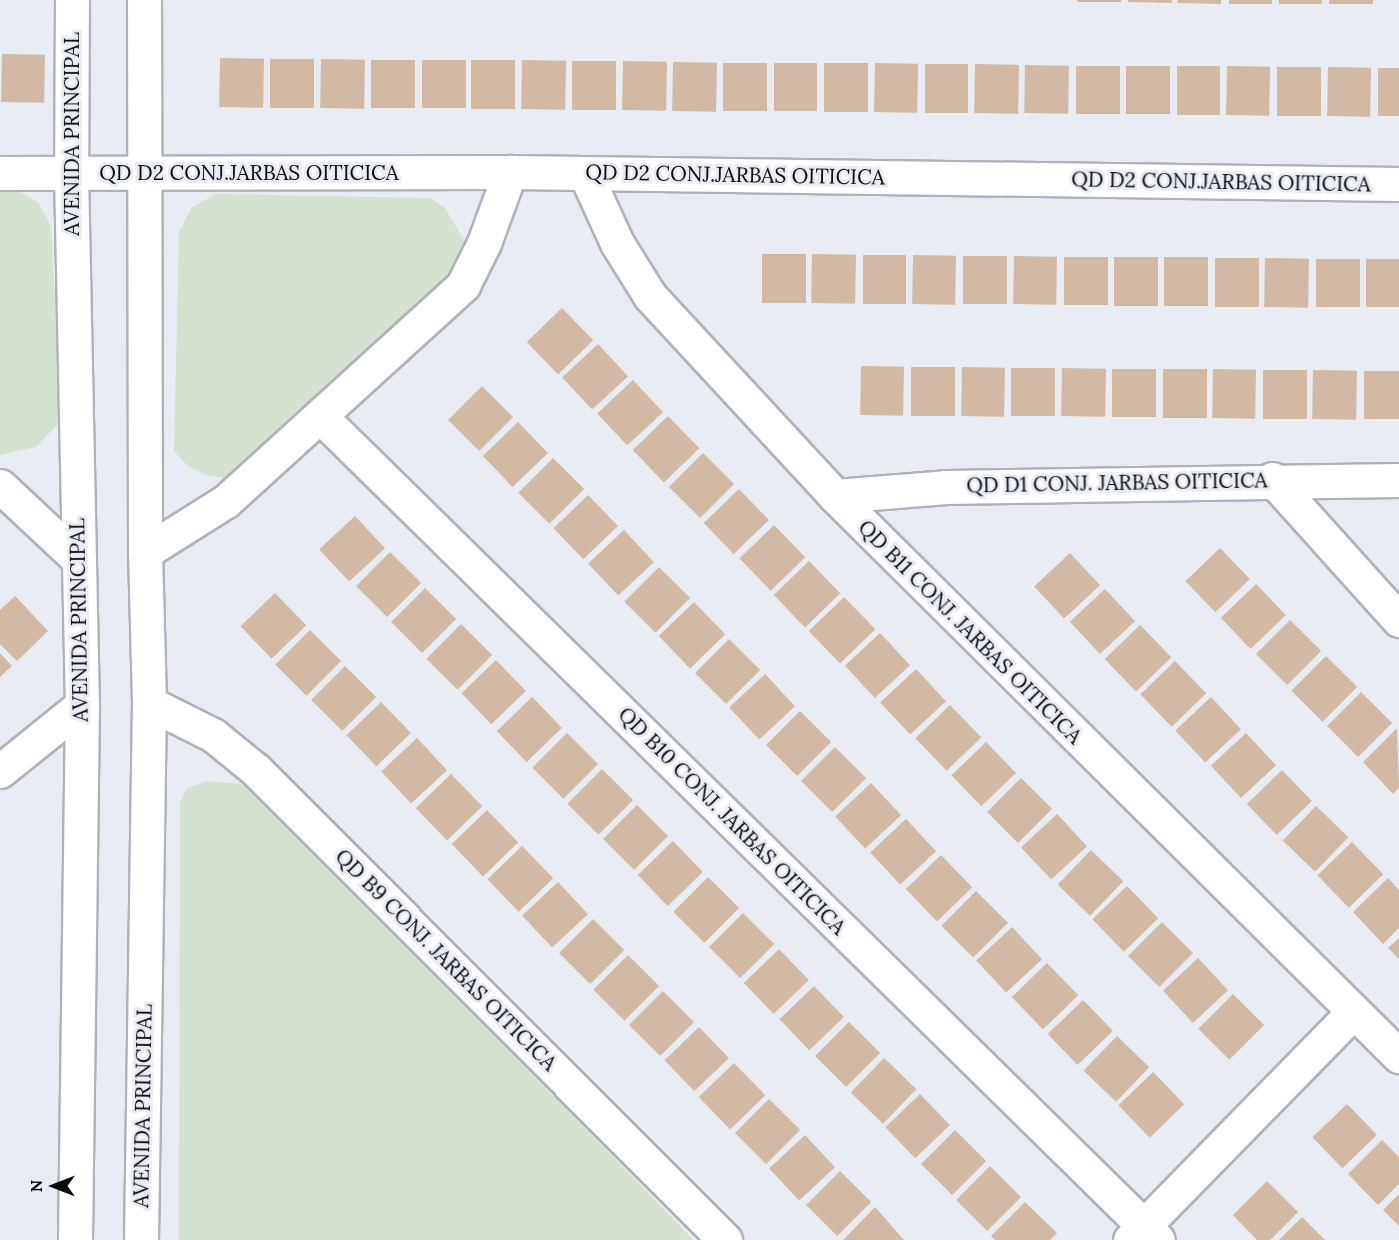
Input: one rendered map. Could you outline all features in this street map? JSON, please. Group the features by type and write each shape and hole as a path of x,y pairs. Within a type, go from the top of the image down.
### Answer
{"street":[{"name":"AVENIDA PRINCIPAL","path":"72,0 70,173 82,705 75,1240"},
{"name":"AVENIDA PRINCIPAL","path":"141,1240 149,703 145,552 144,0"},
{"name":"QD D2 CONJ.JARBAS OITICICA","path":"0,173 510,172 1399,184"},
{"path":"145,552 226,501 463,285 484,243 510,172"},
{"name":"QD B11 CONJ. JARBAS OITICICA","path":"585,173 617,243 650,296 835,496 1352,1013 1399,1056"},
{"name":"QD B10 CONJ. JARBAS OITICICA","path":"320,416 1144,1236"},
{"path":"1272,479 1399,620"},
{"name":"QD D1 CONJ. JARBAS OITICICA","path":"835,496 946,486 1272,479 1399,480"},
{"path":"0,486 79,560"},
{"name":"QD B9 CONJ. JARBAS OITICICA","path":"149,703 213,735 256,770 725,1240"},
{"path":"0,771 82,705"},
{"path":"1144,1236 1352,1013"}],"green space":[{"path":"0,188 14,189 38,202 51,226 62,420 36,447 0,455"},
{"path":"216,194 430,198 445,208 464,240 460,277 230,479 209,476 189,467 174,451 179,232 192,207"},
{"path":"206,781 241,784 258,792 694,1240 179,1240 180,803 186,789"}],"building":[{"path":"1077,0 1121,0 1121,2 1077,2"},
{"path":"1128,0 1172,0 1172,3 1128,2"},
{"path":"1178,0 1221,0 1221,4 1178,3"},
{"path":"1229,0 1272,0 1272,4 1229,4"},
{"path":"1279,0 1322,0 1322,4 1279,4"},
{"path":"1329,0 1373,0 1373,4 1329,4"},
{"path":"2,54 45,55 44,103 1,102"},
{"path":"220,58 264,59 263,108 219,107"},
{"path":"270,59 314,59 314,108 270,108"},
{"path":"321,59 365,60 364,109 320,108"},
{"path":"371,60 415,60 415,108 371,108"},
{"path":"422,60 466,60 466,108 422,108"},
{"path":"471,60 515,60 515,109 471,109"},
{"path":"522,60 566,61 565,110 521,109"},
{"path":"572,61 616,61 616,110 572,110"},
{"path":"623,61 667,62 666,111 622,110"},
{"path":"673,62 717,63 716,112 672,111"},
{"path":"723,63 767,63 767,111 723,111"},
{"path":"774,63 817,63 817,111 774,111"},
{"path":"824,63 868,63 868,112 824,112"},
{"path":"875,63 918,64 917,113 874,112"},
{"path":"925,64 968,64 968,113 925,113"},
{"path":"975,64 1019,65 1018,114 974,113"},
{"path":"1025,65 1069,66 1068,114 1024,113"},
{"path":"1076,66 1120,66 1120,114 1076,114"},
{"path":"1126,66 1170,66 1170,114 1126,114"},
{"path":"1177,66 1220,66 1220,115 1177,115"},
{"path":"1227,66 1270,67 1269,116 1226,115"},
{"path":"1277,67 1321,67 1321,116 1277,116"},
{"path":"1328,67 1371,68 1370,117 1327,116"},
{"path":"1378,68 1399,68 1399,116 1378,116"},
{"path":"762,254 806,254 806,303 762,303"},
{"path":"812,254 856,255 855,304 811,303"},
{"path":"863,255 906,255 906,304 863,304"},
{"path":"913,255 956,256 955,305 912,304"},
{"path":"963,256 1007,256 1007,304 963,304"},
{"path":"1014,256 1057,257 1056,305 1013,304"},
{"path":"1064,257 1108,257 1108,305 1064,305"},
{"path":"1114,257 1158,257 1158,306 1114,306"},
{"path":"1164,257 1208,257 1208,306 1164,306"},
{"path":"1215,258 1259,258 1259,307 1215,307"},
{"path":"1265,258 1309,259 1308,308 1264,307"},
{"path":"1316,259 1360,259 1360,307 1316,307"},
{"path":"1366,259 1399,259 1399,307 1366,307"},
{"path":"562,308 593,340 558,374 527,342"},
{"path":"598,344 628,376 592,410 562,377"},
{"path":"861,366 904,367 903,416 860,415"},
{"path":"911,367 955,367 955,416 911,416"},
{"path":"962,367 1005,368 1004,417 961,416"},
{"path":"1011,368 1055,368 1055,416 1011,416"},
{"path":"1062,368 1106,369 1105,417 1061,416"},
{"path":"1112,369 1156,369 1156,417 1112,417"},
{"path":"1163,369 1207,369 1207,418 1163,418"},
{"path":"1213,369 1256,370 1255,419 1212,418"},
{"path":"1263,370 1307,370 1307,419 1263,419"},
{"path":"1313,370 1357,371 1356,420 1312,419"},
{"path":"1364,371 1399,371 1399,419 1364,419"},
{"path":"633,380 663,412 627,446 597,413"},
{"path":"482,386 513,417 479,451 448,420"},
{"path":"668,416 699,448 664,482 633,450"},
{"path":"518,422 548,453 513,487 483,456"},
{"path":"703,453 734,484 700,518 669,487"},
{"path":"553,458 584,489 549,524 518,493"},
{"path":"739,489 769,520 734,554 704,523"},
{"path":"588,495 618,526 583,559 553,528"},
{"path":"355,516 385,548 349,582 319,549"},
{"path":"774,525 805,557 771,591 739,558"},
{"path":"624,530 654,562 618,596 588,563"},
{"path":"1220,548 1250,579 1215,612 1185,581"},
{"path":"390,552 421,583 387,617 356,586"},
{"path":"1070,553 1100,585 1064,619 1034,586"},
{"path":"809,561 840,593 805,627 774,595"},
{"path":"659,567 690,598 655,633 624,602"},
{"path":"1256,584 1286,615 1251,649 1221,618"},
{"path":"425,588 456,619 422,653 391,622"},
{"path":"1105,589 1135,621 1100,654 1070,622"},
{"path":"275,593 306,625 272,659 240,626"},
{"path":"15,596 48,631 17,661 0,644 0,610"},
{"path":"844,597 875,629 840,663 809,631"},
{"path":"694,602 725,634 690,668 659,636"},
{"path":"1290,620 1321,651 1287,685 1256,654"},
{"path":"461,624 492,655 457,690 426,659"},
{"path":"1140,625 1171,657 1136,691 1105,659"},
{"path":"310,630 341,661 306,696 275,665"},
{"path":"880,633 910,665 875,698 845,666"},
{"path":"729,639 760,670 726,704 695,673"},
{"path":"0,653 12,666 0,677"},
{"path":"1326,656 1357,687 1322,722 1291,691"},
{"path":"496,660 526,691 491,724 461,693"},
{"path":"1175,661 1206,693 1172,727 1140,694"},
{"path":"345,666 376,697 342,731 311,700"},
{"path":"916,669 946,701 910,735 880,702"},
{"path":"765,674 795,706 759,740 729,707"},
{"path":"1361,692 1392,723 1358,757 1327,726"},
{"path":"532,697 562,728 527,762 497,731"},
{"path":"1211,697 1241,729 1205,763 1175,730"},
{"path":"381,702 411,733 376,766 346,735"},
{"path":"950,705 981,737 947,771 915,738"},
{"path":"800,711 831,742 797,776 766,745"},
{"path":"1397,728 1399,788 1393,794 1363,762"},
{"path":"567,733 598,764 563,799 532,768"},
{"path":"1246,733 1276,765 1241,798 1211,766"},
{"path":"417,738 447,770 411,804 381,771"},
{"path":"986,742 1016,773 981,806 951,775"},
{"path":"835,747 866,778 832,812 801,781"},
{"path":"602,769 633,800 598,835 567,804"},
{"path":"1282,770 1312,801 1277,835 1247,804"},
{"path":"451,774 482,806 447,840 416,808"},
{"path":"1021,778 1052,809 1018,843 987,812"},
{"path":"871,783 901,815 865,849 835,816"},
{"path":"637,805 668,836 634,870 603,839"},
{"path":"1316,806 1348,837 1315,872 1283,841"},
{"path":"487,810 518,842 483,876 452,844"},
{"path":"1057,814 1087,846 1051,880 1021,847"},
{"path":"906,819 936,851 900,885 870,852"},
{"path":"673,841 703,872 668,906 638,875"},
{"path":"1352,842 1383,874 1349,908 1317,875"},
{"path":"522,846 553,878 519,912 487,879"},
{"path":"1091,850 1123,881 1090,916 1058,885"},
{"path":"941,855 972,887 937,921 906,889"},
{"path":"708,877 739,908 704,943 673,912"},
{"path":"1388,878 1399,890 1399,928 1383,944 1353,912"},
{"path":"558,882 588,914 552,948 522,915"},
{"path":"1127,886 1158,918 1124,952 1092,919"},
{"path":"976,891 1008,923 973,957 941,926"},
{"path":"743,913 774,944 740,978 709,947"},
{"path":"593,919 624,950 590,984 559,953"},
{"path":"1162,922 1193,953 1159,987 1128,956"},
{"path":"1012,927 1042,959 1006,993 976,960"},
{"path":"1399,938 1399,959 1388,948"},
{"path":"779,949 809,980 774,1014 744,983"},
{"path":"628,955 659,986 624,1021 593,990"},
{"path":"1198,958 1228,990 1193,1023 1163,991"},
{"path":"1047,963 1078,995 1043,1029 1012,997"},
{"path":"814,986 844,1017 809,1050 779,1019"},
{"path":"663,991 694,1022 660,1056 629,1025"},
{"path":"1233,994 1264,1025 1229,1060 1198,1029"},
{"path":"1083,1000 1113,1031 1078,1065 1048,1034"},
{"path":"849,1022 880,1053 846,1087 815,1056"},
{"path":"699,1027 729,1058 694,1091 664,1060"},
{"path":"1117,1036 1149,1067 1116,1102 1084,1071"},
{"path":"884,1058 916,1089 883,1124 851,1093"},
{"path":"734,1063 765,1095 730,1129 699,1097"},
{"path":"1153,1072 1184,1104 1150,1138 1118,1105"},
{"path":"920,1094 950,1125 915,1158 885,1127"},
{"path":"769,1099 800,1130 766,1164 735,1133"},
{"path":"1347,1104 1377,1135 1342,1168 1312,1137"},
{"path":"955,1130 986,1161 952,1195 921,1164"},
{"path":"805,1135 835,1167 799,1201 769,1168"},
{"path":"1382,1140 1399,1157 1399,1184 1378,1205 1348,1174"},
{"path":"990,1166 1021,1197 987,1231 956,1200"},
{"path":"840,1171 871,1202 837,1236 806,1205"},
{"path":"1267,1181 1298,1212 1270,1240 1257,1240 1233,1215"},
{"path":"1399,1194 1399,1226 1383,1210"},
{"path":"1025,1202 1057,1233 1050,1240 995,1240 991,1236"},
{"path":"875,1207 904,1240 843,1240"},
{"path":"1302,1217 1325,1240 1279,1240"}]}
